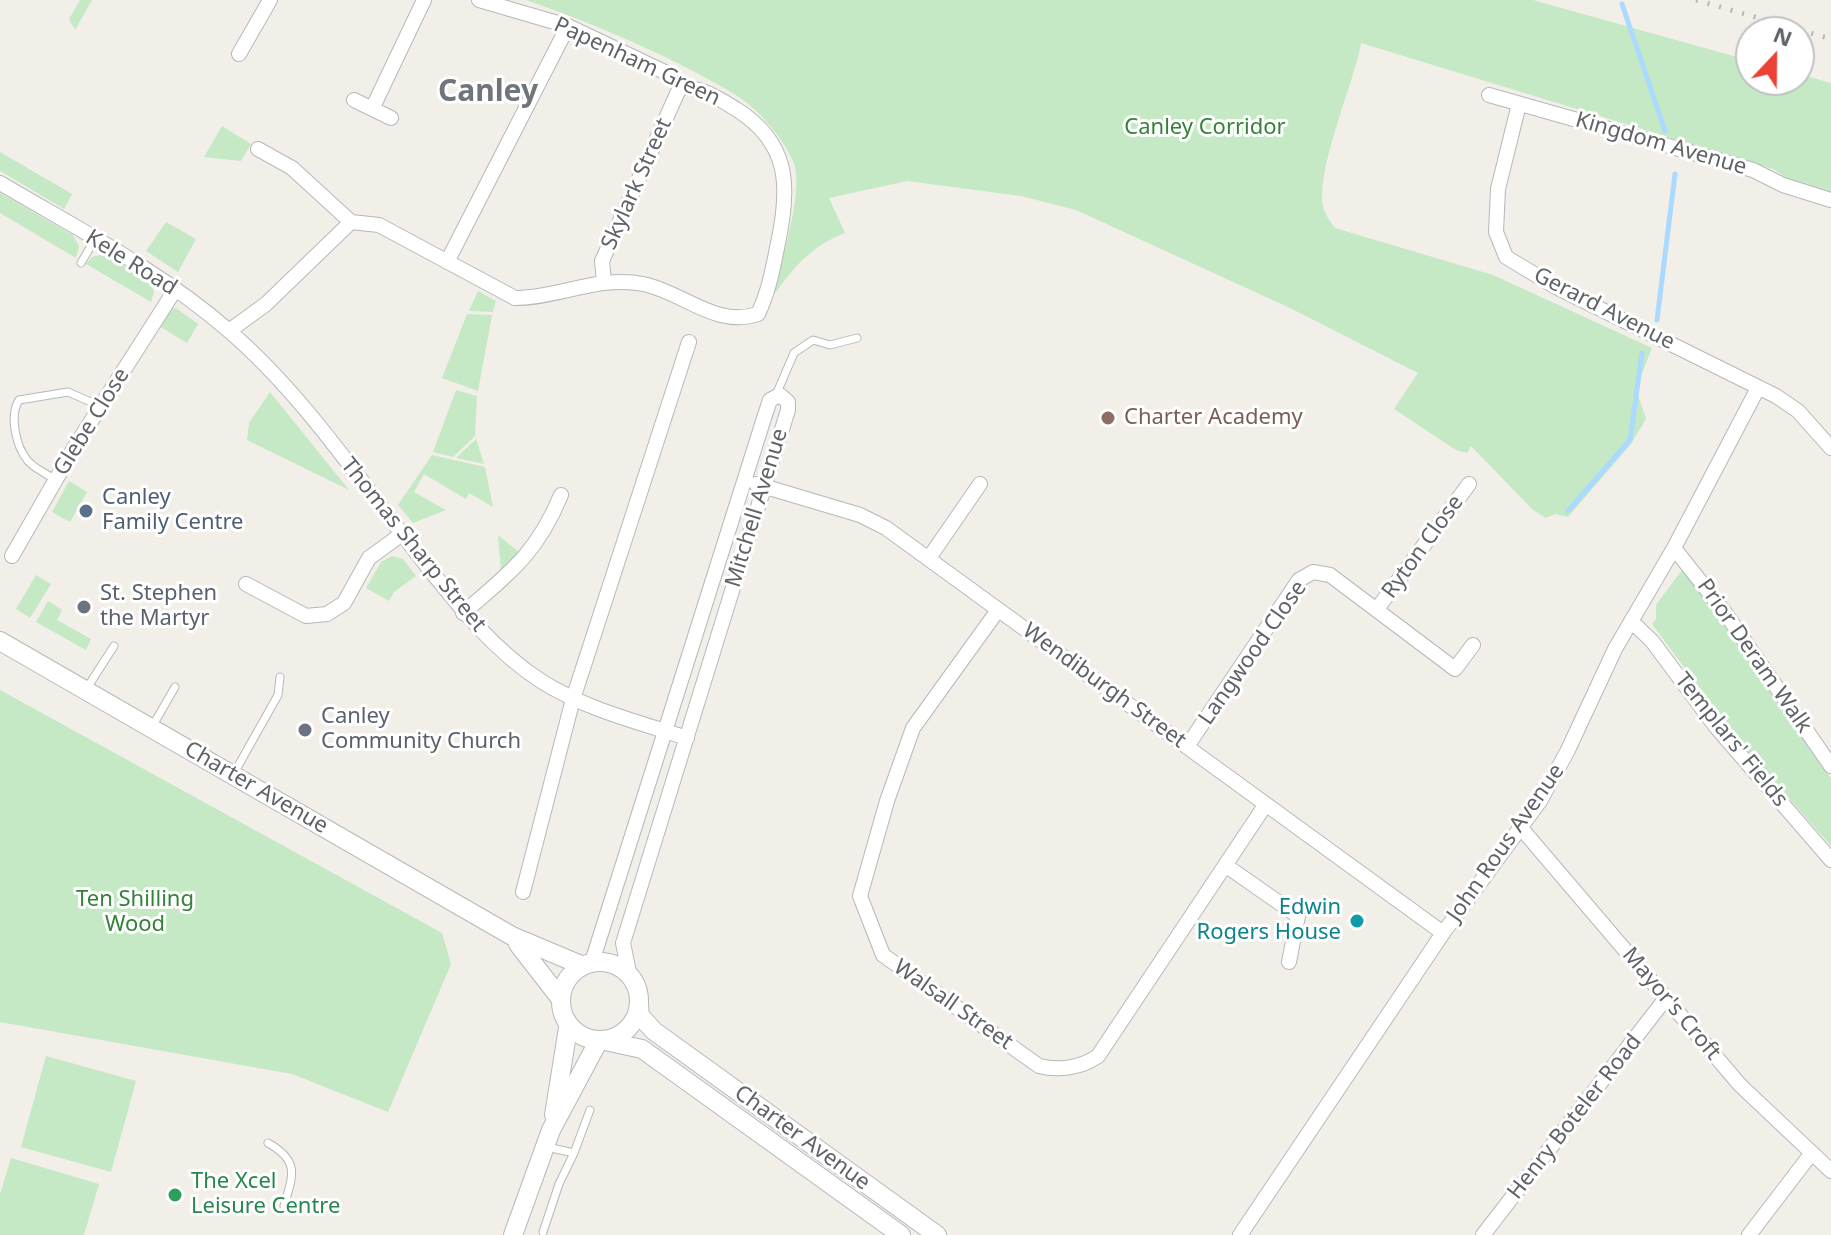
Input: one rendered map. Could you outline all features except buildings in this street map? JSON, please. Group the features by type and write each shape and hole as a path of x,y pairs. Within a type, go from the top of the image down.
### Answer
{"street":[{"path":"239,54 270,0"},
{"path":"373,107 424,0"},
{"name":"Papenham Green","path":"479,0 568,26 671,75 680,87 701,88 747,116 775,148 784,170 787,199 768,293 758,314 744,319 723,318 641,283 604,282"},
{"path":"447,262 568,26"},
{"name":"Skylark Street","path":"604,282 602,261 680,87"},
{"name":"Kingdom Avenue","path":"1489,95 1753,170 1783,185 1831,200"},
{"path":"354,100 391,118"},
{"name":"Gerard Avenue","path":"1519,104 1498,189 1496,232 1506,257 1554,286 1639,325 1798,411 1831,448"},
{"path":"258,149 292,168 351,222 379,225 515,298 530,298 604,282"},
{"name":"Kele Road","path":"0,183 175,290 229,331 253,354"},
{"path":"229,331 266,304 351,222"},
{"name":"Glebe Close","path":"12,556 100,406 175,290"},
{"path":"523,892 573,699 689,342"},
{"name":"Thomas Sharp Street","path":"253,354 319,429 463,613 516,662 573,699 687,738"},
{"name":"John Rous Avenue","path":"1240,1235 1443,933 1521,828 1554,777 1631,621 1674,548 1758,388"},
{"name":"Mitchell Avenue","path":"586,964 770,400 776,395 784,396 789,405 623,943 629,972"},
{"name":"Wendiburgh Street","path":"743,483 765,485 860,515 886,528 1443,933"},
{"path":"929,558 980,484"},
{"name":"Ryton Close","path":"1377,609 1469,484"},
{"path":"463,613 527,557 546,531 561,495"},
{"path":"246,584 306,616 327,614 344,603 369,558 402,534"},
{"name":"Prior Deram Walk","path":"1674,548 1726,614 1831,766"},
{"name":"Langwood Close","path":"1188,745 1299,580 1313,572 1330,575 1455,669 1473,645"},
{"name":"Walsall Street","path":"998,610 913,728 887,801 860,896 883,955 1039,1066 1052,1070 1087,1063 1098,1056 1266,804"},
{"name":"Templars' Fields","path":"1631,621 1652,641 1723,736 1831,860"},
{"name":"Charter Avenue","path":"0,641 512,936 586,964"},
{"name":"Mayor's Croft","path":"1521,828 1740,1085 1831,1171"},
{"path":"1225,865 1298,916 1289,962"},
{"name":"Charter Avenue","path":"512,936 560,998"},
{"path":"513,1235 548,1138 602,1041 622,1033 634,1019 639,1005 637,982 629,972 609,962 586,964 568,979 560,998 568,1028 548,1138"},
{"name":"Henry Boteler Road","path":"1483,1235 1666,998"},
{"name":"Charter Avenue","path":"639,1005 640,1016 654,1031 937,1235"},
{"path":"568,1028 602,1041"},
{"name":"Charter Avenue","path":"602,1041 642,1049 901,1235"},
{"path":"1749,1235 1811,1154"}],"lane":[{"path":"81,263 95,239"},
{"path":"776,395 794,353 813,340 830,345 857,338"},
{"path":"56,480 27,460 12,417 19,400 68,392 100,406"},
{"path":"85,690 114,646"},
{"path":"233,775 278,695 280,677"},
{"path":"151,728 175,687"},
{"path":"543,1232 590,1110"},
{"path":"548,1138 574,1153"},
{"path":"268,1143 284,1152 292,1163 292,1180 284,1206"}],"green space":[{"path":"80,0 92,0 75,30 69,19"},
{"name":"Canley Corridor","path":"526,0 1533,0 1735,57 1735,96 1815,96 1815,78 1831,83 1831,191 1787,178 1773,169 1361,43 1324,177 1322,197 1325,212 1335,228 1493,275 1652,348 1636,389 1646,419 1631,444 1568,517 1555,514 1546,518 1533,510 1471,446 1467,453 1456,450 1394,409 1418,373 1290,308 1076,210 1021,196 907,181 829,198 845,233 822,244 804,258 773,296 796,192 794,164 784,144 770,125 736,95 660,55"},
{"path":"222,126 251,144 241,161 204,157"},
{"path":"0,152 72,194 64,209 0,171"},
{"path":"0,193 73,235 79,246 76,258 0,213"},
{"path":"166,222 196,239 178,272 146,251"},
{"path":"104,254 150,281 154,292 151,302 86,264 92,257"},
{"path":"478,291 496,301 493,312 469,311"},
{"path":"176,308 198,324 187,343 159,326 168,310"},
{"path":"467,314 492,315 478,391 442,378"},
{"path":"456,390 477,396 475,436 453,457 433,452"},
{"path":"270,392 349,490 247,440 249,423"},
{"path":"476,439 484,464 456,458"},
{"path":"432,455 485,467 493,507 469,493 466,499 424,474 414,492 446,510 413,523 398,505"},
{"path":"69,481 87,492 70,522 52,512"},
{"path":"498,535 520,553 501,571"},
{"path":"392,556 403,559 416,576 394,592 389,601 366,588 381,562"},
{"path":"1682,570 1687,572 1831,778 1831,846 1739,741 1652,624 1656,619 1656,605"},
{"path":"36,575 51,584 30,618 16,609"},
{"path":"48,601 62,610 57,620 91,639 86,650 36,622"},
{"name":"Ten Shilling Wood","path":"0,690 442,933 451,964 388,1112 292,1074 0,1022"},
{"path":"46,1056 136,1081 111,1172 21,1147"},
{"path":"11,1158 99,1184 84,1235 0,1235 0,1194"}],"waterway":[{"path":"1622,4 1665,131"},
{"path":"1657,320 1675,174"},
{"path":"1568,511 1630,440 1642,353"}],"railway":[{"path":"1696,0 1831,39"}],"place":[{"name":"Charter Academy","path":"1108,418"},
{"name":"Canley Family Centre","path":"86,511"},
{"name":"St. Stephen the Martyr","path":"84,607"},
{"name":"Canley Community Church","path":"305,730"},
{"name":"Edwin Rogers House","path":"1357,921"},
{"name":"The Xcel Leisure Centre","path":"175,1195"}],"district":[{"name":"Canley","path":"488,92"}]}
